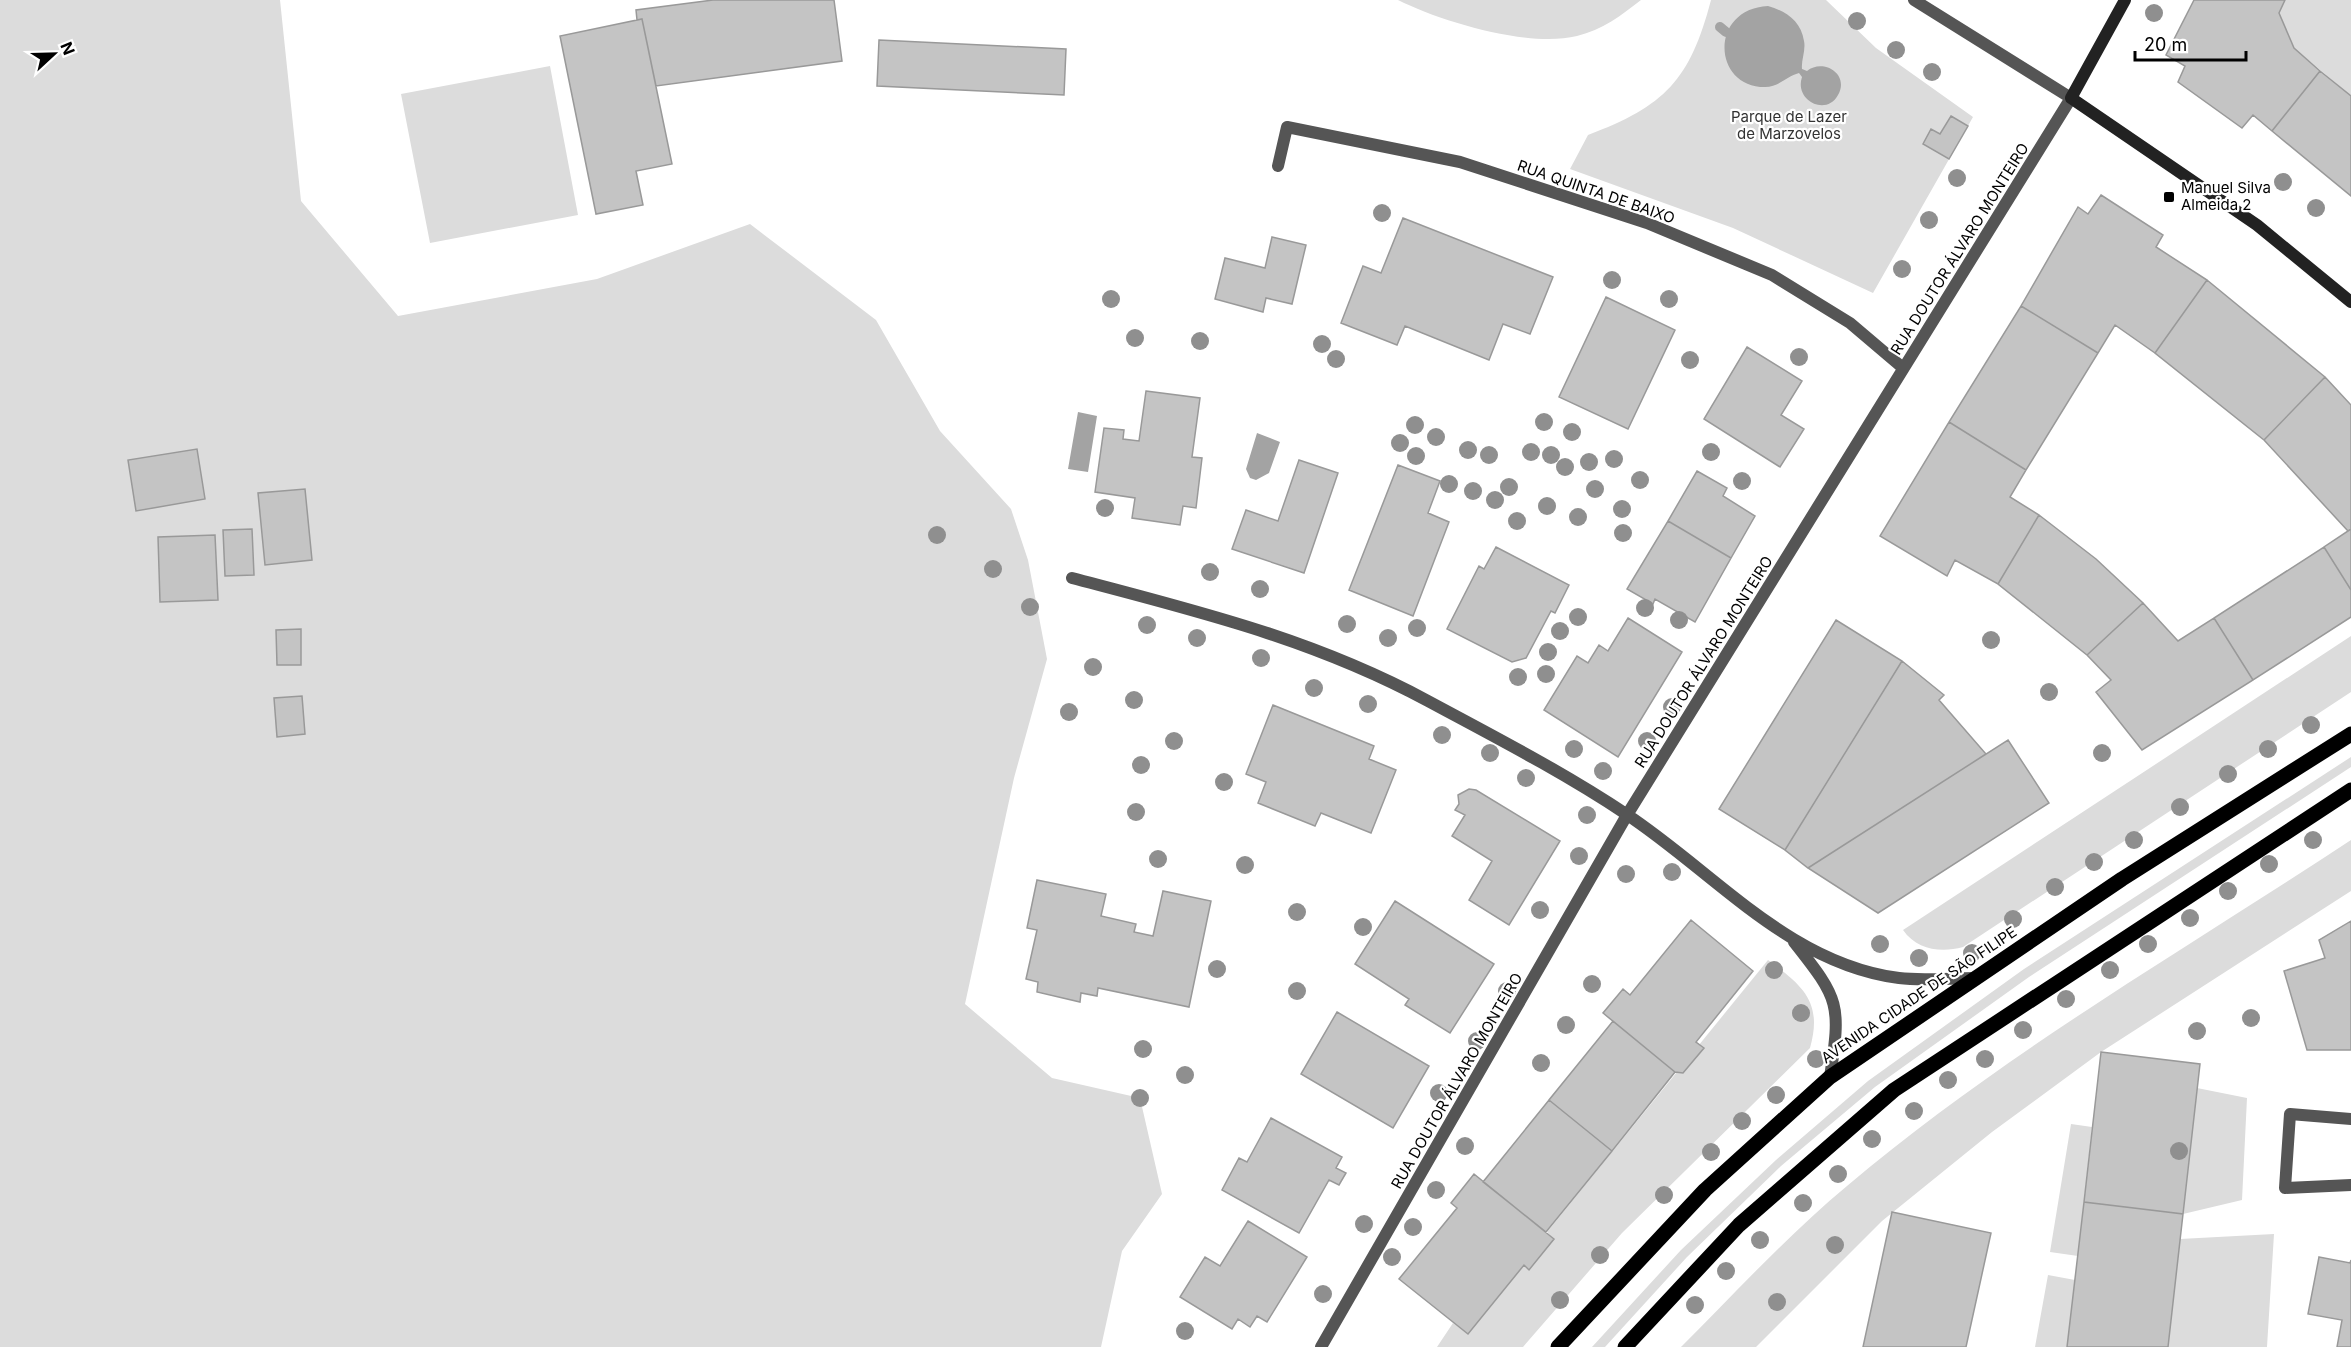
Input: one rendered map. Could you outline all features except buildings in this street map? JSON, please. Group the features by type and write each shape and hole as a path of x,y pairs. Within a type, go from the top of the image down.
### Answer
{"main road":[{"name":"AVENIDA CIDADE DE SÃO FILIPE","path":"1558,1347 1705,1190 1830,1077 2122,879 2351,734"},
{"path":"1625,1347 1739,1225 1894,1090 2351,790"}],"street":[{"path":"1914,0 2071,98 2257,225 2351,302"},
{"name":"RUA DOUTOR ÁLVARO MONTEIRO","path":"1321,1347 1627,815 2071,98 2125,0"},
{"name":"RUA QUINTA DE BAIXO","path":"1278,166 1287,127 1471,166 1647,223 1772,274 1850,323 1903,368"},
{"path":"1072,578 1234,620 1307,645 1425,700 1627,815 1791,939 1832,960 1857,969 1900,978 1975,978"},
{"path":"1791,939 1827,984 1836,1009 1838,1027 1830,1077"},
{"path":"2351,1119 2290,1114 2285,1188 2351,1185"}],"green space":[{"path":"0,0 280,0 301,201 398,316 597,279 750,224 876,320 940,431 1011,509 1028,560 1047,659 1014,778 965,1004 1052,1078 1140,1098 1162,1194 1122,1251 1101,1347 0,1347"},
{"path":"1398,0 1641,0 1595,30 1557,39 1535,39 1486,31 1461,24"},
{"name":"Parque de Lazer de Marzovelos","path":"1711,0 1826,0 1876,48 1973,117 1873,293 1733,228 1570,169 1588,135 1637,113 1670,87 1694,51"},
{"path":"2285,0 2351,0 2351,96 2294,48 2279,13"},
{"path":"550,66 578,215 430,243 401,94"},
{"path":"2351,636 2351,692 1963,947 1938,950 1922,946 1903,930"},
{"path":"2351,757 2351,767 2029,977 1875,1087 1781,1166 1687,1257 1605,1347 1592,1347 1681,1250 1776,1160 1868,1081 2024,969"},
{"path":"2351,840 2351,891 2101,1052 1992,1132 1882,1221 1756,1347 1681,1347 1804,1224 1906,1138 2030,1048 2094,1005"},
{"path":"1768,960 1791,978 1807,996 1814,1018 1810,1048 1622,1233 1523,1347 1437,1347 1453,1323 1468,1334 1524,1265 1528,1269 1554,1239 1547,1232"},
{"path":"2197,1088 2247,1098 2242,1200 2183,1214"},
{"path":"2071,1124 2092,1127 2078,1256 2050,1252"},
{"path":"2274,1234 2267,1347 2168,1347 2180,1239"},
{"path":"2048,1275 2075,1280 2067,1347 2035,1347"}],"shaded area":[{"path":"1768,6 1787,14 1800,28 1804,44 1802,69 1807,71 1813,67 1827,67 1838,75 1841,87 1833,101 1826,105 1819,105 1807,99 1803,93 1802,77 1799,73 1775,85 1765,87 1747,84 1735,75 1727,62 1724,48 1727,33 1735,20 1749,10"},
{"path":"1078,412 1097,416 1088,472 1068,469"},
{"path":"1257,433 1280,442 1269,473 1256,480 1250,478 1246,469"}],"waterway":[{"path":"1720,27 1726,32"}],"place":[{"name":"Manuel Silva Almeida 2","path":"2169,197"}]}
